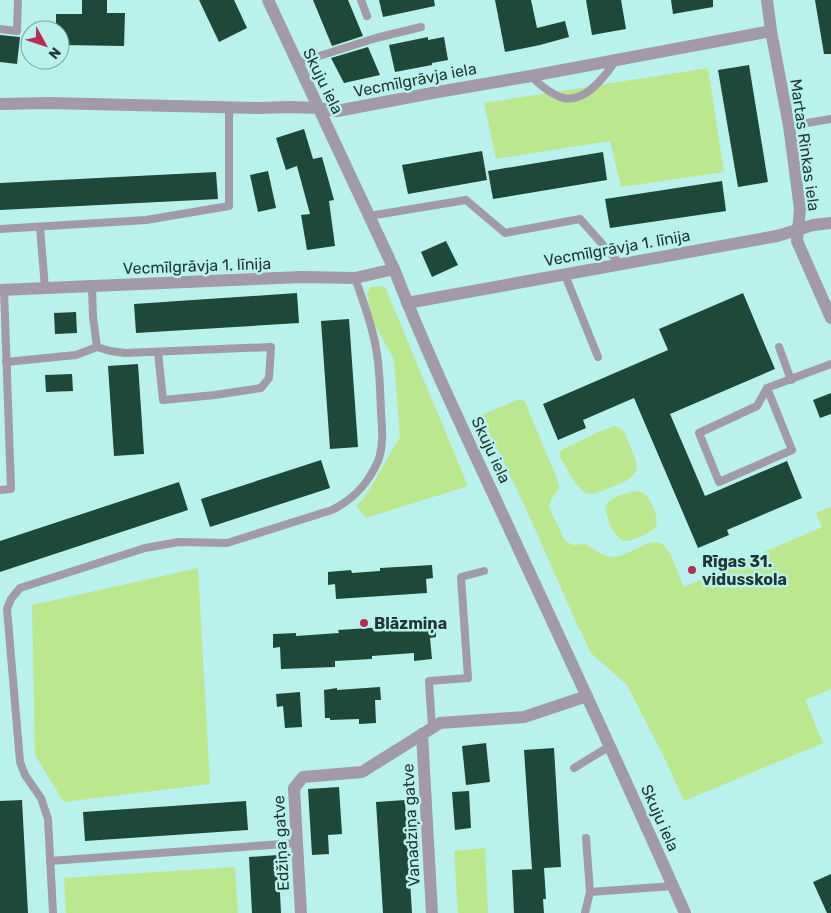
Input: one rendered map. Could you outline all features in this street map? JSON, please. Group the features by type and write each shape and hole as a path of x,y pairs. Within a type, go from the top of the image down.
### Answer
{"street":[{"name":"Skuju iela","path":"268,0 394,269 407,303 685,913"},
{"name":"Martas Rinkas iela","path":"766,0 800,209 797,241 831,318"},
{"name":"Vecmīlgrāvja iela","path":"0,104 229,108 289,107 337,111 771,31"},
{"name":"Vecmīlgrāvja 1. līnija","path":"407,303 777,236 813,225 831,223"},
{"name":"Vecmīlgrāvja 1. līnija","path":"2,290 302,277 355,278 394,269"},
{"name":"Edžiņa gatve","path":"301,913 294,788 303,777 362,772 440,723 524,717 587,696"},
{"name":"Vanadziņa gatve","path":"427,731 432,913"}],"lane":[{"path":"0,29 17,31 18,0"},
{"path":"361,0 367,16"},
{"path":"297,63 376,38 421,27"},
{"path":"530,76 542,87 562,98 573,98 585,93 600,81 616,60"},
{"path":"0,229 146,220 229,206 229,108"},
{"path":"788,126 831,119"},
{"path":"369,216 466,200 505,233 580,219 620,264"},
{"path":"40,227 45,288"},
{"path":"565,275 598,357"},
{"path":"53,913 48,819 41,798 25,775 20,762 7,609 11,599 20,588 145,548 179,542 227,543 332,510 345,504 357,494 370,477 378,460 382,440 381,394 376,348 367,310 355,278"},
{"path":"92,287 97,347"},
{"path":"0,490 11,489 2,290"},
{"path":"6,362 76,355 97,347 125,353 270,347 269,378 261,388 163,400 158,352"},
{"path":"779,347 791,380"},
{"path":"767,388 792,450 719,482 699,433 757,406 767,388 831,364"},
{"path":"427,731 429,681 468,678 461,577 484,571"},
{"path":"574,768 610,746"},
{"path":"584,913 590,892 586,838"},
{"path":"50,862 296,843"},
{"path":"590,892 673,886"}],"green space":[{"path":"708,68 724,172 621,187 610,141 496,159 484,103"},
{"path":"371,287 385,287 468,486 366,518 356,506 363,500 400,437 394,359 372,320 367,293"},
{"path":"522,399 525,402 557,479 559,488 549,507 565,541 573,545 586,544 601,554 611,557 620,556 649,543 663,544 670,553 684,587 822,527 816,513 831,507 831,689 805,700 823,743 684,801 627,685 591,653 481,415"},
{"path":"615,426 624,431 636,461 635,473 626,481 597,493 589,494 584,492 576,484 560,457 560,452"},
{"path":"636,491 644,493 651,502 657,521 653,530 633,540 624,541 613,530 605,508 614,498"},
{"path":"198,568 210,784 64,802 35,755 32,605"},
{"path":"485,848 488,913 458,913 454,851"},
{"path":"235,867 238,913 66,913 64,878"}],"building":[{"path":"82,0 107,0 107,13 125,13 124,46 70,45 70,20 56,20 56,14 82,14"},
{"path":"199,0 234,0 247,28 219,42"},
{"path":"313,0 348,0 363,36 332,46"},
{"path":"379,0 434,0 435,6 383,17"},
{"path":"495,0 531,0 537,28 565,21 569,37 505,52"},
{"path":"586,0 621,0 626,29 592,35"},
{"path":"671,0 713,0 713,7 673,14"},
{"path":"815,0 831,0 831,54 824,54"},
{"path":"0,35 20,37 17,64 0,62"},
{"path":"428,37 428,40 444,37 448,60 395,72 389,45"},
{"path":"368,47 380,75 344,83 331,58"},
{"path":"749,65 768,182 738,187 718,70"},
{"path":"304,129 313,159 322,157 334,200 329,201 335,246 307,250 301,215 310,214 297,166 286,170 276,138"},
{"path":"482,151 487,180 408,194 402,165"},
{"path":"603,152 607,180 493,199 488,171"},
{"path":"268,171 276,208 258,212 250,175"},
{"path":"216,172 218,199 0,210 0,183"},
{"path":"722,181 726,211 610,228 605,199"},
{"path":"446,241 458,265 432,277 421,252"},
{"path":"297,293 299,323 136,333 134,304"},
{"path":"743,293 775,369 670,414 705,496 787,461 802,498 727,530 729,535 698,548 634,398 583,420 586,428 558,440 543,404 668,350 659,329"},
{"path":"76,312 77,333 55,334 54,313"},
{"path":"349,319 358,447 330,449 321,321"},
{"path":"138,364 144,454 114,456 108,366"},
{"path":"72,374 73,391 46,392 45,375"},
{"path":"831,393 831,414 820,418 813,400"},
{"path":"321,460 330,488 210,527 201,499"},
{"path":"179,482 188,510 0,572 0,541"},
{"path":"432,565 433,578 426,579 427,593 336,599 335,584 328,585 328,572 351,570 352,573 380,571 380,568"},
{"path":"436,624 436,637 430,638 432,659 414,661 414,653 372,656 372,659 335,661 335,667 281,669 280,647 273,648 273,634 296,633 296,636 339,633 338,630 385,627 385,630 412,629 412,626"},
{"path":"380,687 381,700 375,700 376,723 359,724 359,719 330,720 330,718 325,718 324,690"},
{"path":"300,692 302,727 285,728 283,706 277,707 276,694"},
{"path":"486,743 490,782 466,785 462,746"},
{"path":"554,748 561,867 544,868 546,899 543,899 544,913 514,913 512,870 535,869 532,869 524,750"},
{"path":"339,787 342,834 328,835 329,854 312,855 308,789"},
{"path":"469,791 471,828 455,830 452,792"},
{"path":"22,800 28,913 0,913 0,801"},
{"path":"405,800 412,913 383,913 376,802"},
{"path":"246,801 248,830 85,841 83,812"},
{"path":"278,855 281,913 252,913 249,857"},
{"path":"831,874 831,913 827,913 813,882"}],"place":[{"name":"Rīgas 31. vidusskola","path":"692,570"},
{"name":"Blāzmiņa","path":"364,623"}]}
